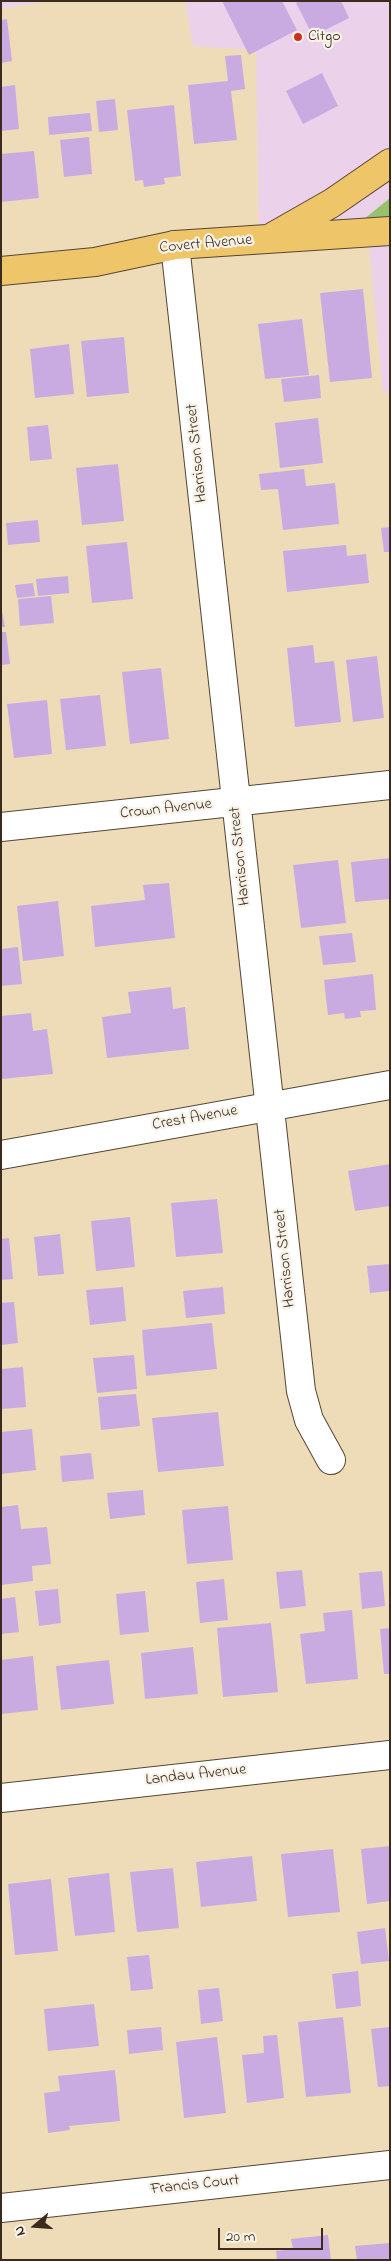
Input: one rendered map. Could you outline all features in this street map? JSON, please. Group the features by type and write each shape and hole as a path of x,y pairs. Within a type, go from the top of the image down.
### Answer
{"main road":[{"name":"Covert Avenue","path":"1,271 95,262 176,245 266,240 332,203 390,163"},
{"path":"266,240 390,231"}],"street":[{"name":"Harrison Street","path":"176,245 301,1391 309,1420 331,1460"},
{"name":"Crown Avenue","path":"1,827 390,785"},
{"name":"Crest Avenue","path":"1,1154 390,1085"},
{"name":"Landau Avenue","path":"1,1798 390,1755"},
{"name":"Francis Court","path":"1,2208 390,2165"}],"shaded area":[{"path":"1,1 50,1 1,9"},
{"path":"185,1 390,1 390,392 383,393 368,236 259,244 256,50 193,46"}],"green space":[{"path":"390,198 390,220 359,223"}],"building":[{"path":"222,1 282,1 297,30 249,55"},
{"path":"299,1 341,1 349,18 313,36 296,3"},
{"path":"7,19 12,61 1,63 1,20"},
{"path":"241,55 245,89 231,91 237,140 194,144 188,85 228,81 225,56"},
{"path":"322,73 338,106 303,124 286,91"},
{"path":"15,85 19,129 1,131 1,87"},
{"path":"115,99 118,130 99,132 96,101"},
{"path":"174,105 181,176 164,178 165,184 144,187 143,180 135,181 127,110"},
{"path":"90,113 92,131 49,135 48,117"},
{"path":"89,137 92,174 64,177 60,140"},
{"path":"34,151 39,198 1,202 1,154"},
{"path":"363,289 372,378 330,382 320,293"},
{"path":"302,319 309,375 265,379 258,324"},
{"path":"124,337 129,393 87,397 81,341"},
{"path":"69,344 74,394 35,398 30,349"},
{"path":"319,375 321,398 284,402 281,379"},
{"path":"318,418 323,463 280,468 275,423"},
{"path":"48,425 52,459 30,461 27,427"},
{"path":"118,464 124,521 82,525 76,468"},
{"path":"304,469 306,486 335,483 339,524 283,530 278,489 261,490 259,474"},
{"path":"38,520 40,542 8,545 6,523"},
{"path":"390,527 390,552 384,552 381,528"},
{"path":"127,542 133,599 92,603 86,546"},
{"path":"346,545 347,556 366,554 369,583 287,592 283,551"},
{"path":"68,576 69,593 38,596 36,579"},
{"path":"33,583 35,596 17,598 15,585"},
{"path":"51,596 54,623 20,626 18,599"},
{"path":"1,605 5,627 1,627"},
{"path":"1,632 6,632 10,664 1,665"},
{"path":"313,645 315,663 334,661 341,722 295,727 287,648"},
{"path":"377,656 384,718 353,722 346,660"},
{"path":"161,668 169,739 130,744 122,672"},
{"path":"100,695 106,746 66,750 60,699"},
{"path":"47,700 52,754 14,758 7,704"},
{"path":"390,858 390,899 355,902 351,862"},
{"path":"338,860 346,923 301,928 293,865"},
{"path":"169,883 175,938 95,947 91,906 145,900 143,885"},
{"path":"58,901 64,956 23,961 17,906"},
{"path":"352,933 356,962 323,965 319,936"},
{"path":"18,947 22,984 1,986 1,949"},
{"path":"373,974 376,1010 360,1011 361,1017 345,1019 344,1013 328,1015 324,980"},
{"path":"171,987 173,1009 185,1007 189,1049 107,1058 102,1017 131,1013 128,992"},
{"path":"31,1013 33,1031 47,1029 53,1074 1,1079 1,1016"},
{"path":"390,1164 390,1206 355,1211 348,1171"},
{"path":"217,1199 223,1253 176,1257 171,1203"},
{"path":"130,1217 135,1267 96,1271 91,1221"},
{"path":"60,1234 64,1274 38,1276 34,1237"},
{"path":"9,1238 13,1279 1,1280 1,1239"},
{"path":"390,1264 390,1291 370,1293 367,1266"},
{"path":"123,1287 126,1321 90,1325 86,1290"},
{"path":"223,1287 225,1314 186,1318 183,1291"},
{"path":"14,1302 18,1343 1,1345 1,1303"},
{"path":"212,1323 217,1369 146,1376 142,1330"},
{"path":"134,1355 137,1389 97,1393 93,1358"},
{"path":"23,1367 26,1407 1,1409 1,1369"},
{"path":"136,1394 140,1426 101,1430 98,1397"},
{"path":"218,1412 224,1466 158,1472 152,1418"},
{"path":"32,1429 36,1470 1,1474 1,1432"},
{"path":"91,1453 94,1479 62,1482 60,1456"},
{"path":"143,1490 145,1515 110,1519 107,1493"},
{"path":"18,1505 21,1529 47,1527 51,1564 32,1566 33,1581 1,1585 1,1507"},
{"path":"228,1506 233,1560 187,1564 182,1510"},
{"path":"302,1570 306,1606 280,1609 276,1572"},
{"path":"382,1571 385,1606 362,1609 359,1573"},
{"path":"224,1579 228,1620 200,1623 196,1582"},
{"path":"58,1589 61,1623 39,1626 35,1591"},
{"path":"145,1591 149,1632 120,1635 116,1594"},
{"path":"15,1597 19,1632 1,1634 1,1599"},
{"path":"352,1610 358,1679 306,1684 300,1634 325,1631 323,1613"},
{"path":"271,1623 278,1692 223,1697 217,1628"},
{"path":"390,1628 390,1674 384,1674 380,1629"},
{"path":"193,1647 198,1694 145,1699 141,1653"},
{"path":"33,1656 38,1710 1,1714 1,1660"},
{"path":"109,1660 114,1704 61,1710 56,1666"},
{"path":"390,1846 390,1901 367,1904 361,1849"},
{"path":"333,1849 340,1912 288,1917 281,1854"},
{"path":"252,1856 257,1901 201,1907 196,1862"},
{"path":"173,1868 179,1928 137,1932 130,1872"},
{"path":"109,1873 115,1932 75,1936 68,1878"},
{"path":"51,1879 58,1951 15,1955 8,1884"},
{"path":"385,1928 389,1961 361,1964 357,1932"},
{"path":"149,1955 153,1989 131,1991 127,1957"},
{"path":"358,1971 361,2006 336,2009 332,1974"},
{"path":"219,1988 223,2021 201,2024 198,1990"},
{"path":"94,2004 99,2046 48,2051 44,2009"},
{"path":"343,2017 351,2093 306,2097 298,2022"},
{"path":"161,2027 163,2050 129,2054 127,2030"},
{"path":"390,2027 390,2086 378,2087 371,2029"},
{"path":"277,2035 284,2098 247,2103 242,2055 264,2053 263,2036"},
{"path":"217,2037 226,2113 184,2118 176,2042"},
{"path":"115,2070 120,2121 69,2126 70,2130 48,2133 44,2093 60,2091 58,2076"},
{"path":"328,2235 331,2260 277,2260 276,2251 293,2249 291,2239"},
{"path":"390,2243 390,2260 357,2260 355,2246"}],"place":[{"name":"Citgo","path":"298,37"}]}
